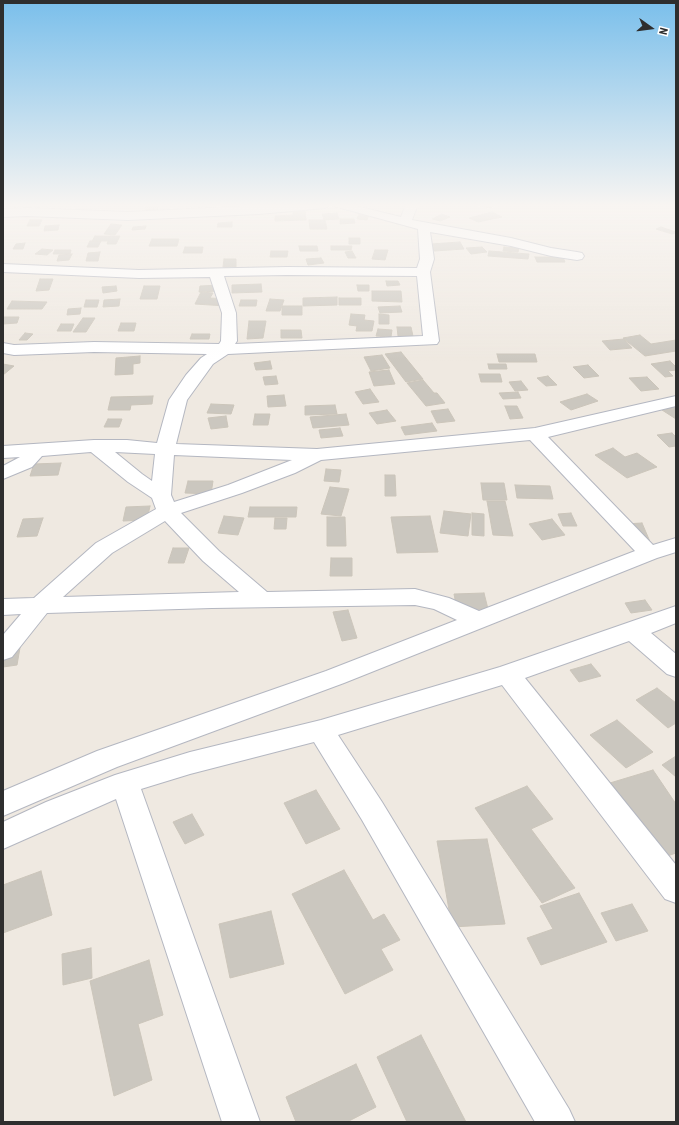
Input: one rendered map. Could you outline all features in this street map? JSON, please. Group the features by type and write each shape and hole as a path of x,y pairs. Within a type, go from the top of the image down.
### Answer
{"street":[{"path":"3,348 14,350 94,347 224,349 322,344 431,341 423,272 427,256"},
{"path":"3,284 7,268 139,274 423,272"},
{"path":"164,503 165,449 178,400 192,379 207,361 224,349 229,341 229,313 216,273"},
{"path":"3,452 94,446 127,446 317,455 535,434 676,400"},
{"path":"535,434 649,552"},
{"path":"94,446 114,460 164,503 211,556 262,600"},
{"path":"3,473 25,462 36,451"},
{"path":"3,651 42,604 104,548 164,503 282,472 317,455"},
{"path":"3,804 108,759 335,677 649,552 676,545"},
{"path":"3,606 388,596 414,597 441,603 478,620"},
{"path":"3,836 56,811 125,783 190,763 321,730 508,674 633,632 676,614"},
{"path":"633,632 676,668"},
{"path":"508,674 676,889"},
{"path":"321,730 372,811 556,1122"},
{"path":"125,783 241,1122"}],"building":[{"path":"58,256 71,256 69,260 57,261"},
{"path":"87,256 99,256 98,261 86,261"},
{"path":"347,256 355,256 356,258 348,258"},
{"path":"373,256 386,256 385,260 372,259"},
{"path":"495,256 528,256 528,259"},
{"path":"535,257 563,257 565,262 537,262"},
{"path":"321,258 324,263 308,265 306,259"},
{"path":"224,259 236,259 236,267 223,267"},
{"path":"40,279 53,279 49,290 36,291"},
{"path":"386,281 398,281 400,285 387,286"},
{"path":"261,284 262,292 232,293 232,285"},
{"path":"220,285 219,291 199,292 200,286"},
{"path":"357,285 369,285 369,291 358,291"},
{"path":"116,286 117,291 103,293 102,287"},
{"path":"144,286 160,286 157,299 140,299"},
{"path":"372,291 401,291 402,302 372,301"},
{"path":"201,292 213,293 210,298 229,299 226,306 195,304"},
{"path":"337,297 337,305 303,306 303,298"},
{"path":"339,298 361,298 361,305 339,305"},
{"path":"120,299 119,306 103,307 104,300"},
{"path":"270,299 284,300 280,311 266,311"},
{"path":"86,300 99,300 97,307 84,307"},
{"path":"241,300 257,300 256,306 239,306"},
{"path":"12,301 47,302 42,309 7,309"},
{"path":"282,306 302,306 302,315 282,315"},
{"path":"400,306 402,312 380,313 378,307"},
{"path":"81,308 80,314 67,315 68,309"},
{"path":"351,314 365,315 364,320 374,321 372,331 356,331 357,326 349,325"},
{"path":"379,314 389,315 389,324 379,324"},
{"path":"3,317 19,317 17,323 3,324"},
{"path":"83,318 95,318 86,332 73,332"},
{"path":"249,321 266,321 263,338 247,339"},
{"path":"121,323 136,323 134,331 118,331"},
{"path":"61,324 74,324 71,331 57,331"},
{"path":"397,327 411,327 413,336 398,336"},
{"path":"378,329 392,330 391,337 376,336"},
{"path":"281,330 301,330 302,338 281,338"},
{"path":"25,333 33,334 27,340 19,340"},
{"path":"192,334 210,334 209,339 190,339"},
{"path":"640,335 651,344 676,340 676,351 645,356 623,338"},
{"path":"624,339 632,348 610,350 602,341"},
{"path":"401,352 423,379 406,382 385,354"},
{"path":"497,354 535,354 537,362 499,362"},
{"path":"382,355 390,368 371,371 364,357"},
{"path":"140,356 140,363 133,364 133,374 115,375 116,358"},
{"path":"270,361 272,369 256,370 254,363"},
{"path":"670,361 676,367 676,370 668,371 673,376 665,377 651,364"},
{"path":"3,364 14,366 3,375"},
{"path":"488,364 506,364 507,369 489,369"},
{"path":"588,365 599,376 584,378 573,367"},
{"path":"389,370 395,384 374,386 369,372"},
{"path":"479,374 500,374 502,382 481,382"},
{"path":"276,376 278,384 265,385 263,377"},
{"path":"548,376 557,385 546,386 537,378"},
{"path":"647,377 659,389 641,391 629,378"},
{"path":"423,380 445,403 426,406 407,383"},
{"path":"521,381 528,390 515,391 509,382"},
{"path":"370,389 379,402 363,404 355,392"},
{"path":"518,392 521,398 503,399 499,393"},
{"path":"587,394 598,401 571,410 560,402"},
{"path":"284,395 286,406 268,407 267,396"},
{"path":"153,396 152,404 131,405 130,410 108,410 111,397"},
{"path":"211,404 234,405 231,414 207,413"},
{"path":"335,405 337,414 305,415 305,406"},
{"path":"505,406 517,406 523,418 510,419"},
{"path":"674,407 676,408 676,419 662,410"},
{"path":"448,409 455,421 437,423 431,411"},
{"path":"387,410 396,421 377,424 369,413"},
{"path":"255,414 270,414 268,425 253,425"},
{"path":"346,414 349,425 313,428 310,417"},
{"path":"226,416 228,427 211,429 208,418"},
{"path":"108,419 122,419 119,427 104,427"},
{"path":"432,423 437,431 405,435 401,427"},
{"path":"340,428 343,436 321,438 319,430"},
{"path":"672,433 676,437 676,446 669,447 657,435"},
{"path":"613,448 625,457 637,453 657,467 627,478 595,455"},
{"path":"61,463 58,475 30,476 34,464"},
{"path":"326,469 341,470 339,482 324,481"},
{"path":"385,475 395,475 396,496 385,496"},
{"path":"188,481 213,481 211,494 185,493"},
{"path":"481,483 504,483 507,500 483,500"},
{"path":"515,485 550,486 553,499 517,498"},
{"path":"330,487 349,489 341,516 321,514"},
{"path":"487,501 505,501 513,536 493,535"},
{"path":"150,506 147,520 123,521 126,507"},
{"path":"250,507 297,507 296,517 248,517"},
{"path":"444,511 471,514 468,536 440,533"},
{"path":"472,513 484,514 484,536 472,535"},
{"path":"571,513 577,526 563,526 558,514"},
{"path":"224,516 244,518 238,535 218,533"},
{"path":"430,516 438,552 397,553 391,517"},
{"path":"327,517 345,517 346,546 327,546"},
{"path":"43,518 37,536 17,537 23,519"},
{"path":"275,518 287,518 286,529 274,529"},
{"path":"552,519 565,535 542,540 529,524"},
{"path":"642,523 654,551 625,524"},
{"path":"173,548 189,548 184,563 168,563"},
{"path":"331,558 352,558 352,576 330,576"},
{"path":"484,593 488,609 457,610 454,594"},
{"path":"645,600 652,610 631,613 625,603"},
{"path":"348,610 357,638 342,641 333,612"},
{"path":"21,642 17,665 3,667 3,644"},
{"path":"591,664 601,676 579,682 570,670"},
{"path":"657,688 676,703 676,723 668,728 636,700"},
{"path":"617,720 653,752 626,768 590,735"},
{"path":"676,756 676,777 662,765"},
{"path":"653,770 676,804 676,853 656,860 600,786"},
{"path":"527,786 553,819 531,829 575,888 542,903 475,808"},
{"path":"316,790 340,829 306,844 284,803"},
{"path":"192,814 204,835 185,844 173,822"},
{"path":"487,839 505,924 452,927 437,841"},
{"path":"344,870 373,920 384,914 400,940 381,949 393,970 345,994 292,894"},
{"path":"41,871 52,915 3,933 3,885"},
{"path":"579,893 607,942 541,965 527,938 553,929 540,906"},
{"path":"632,904 648,931 616,941 601,913"},
{"path":"271,911 284,964 230,978 219,924"},
{"path":"91,948 92,978 63,985 62,954"},
{"path":"149,960 163,1015 138,1024 152,1080 114,1096 90,981"},
{"path":"421,1035 466,1122 407,1122 377,1057"},
{"path":"356,1064 376,1107 347,1122 296,1122 286,1097"}]}
